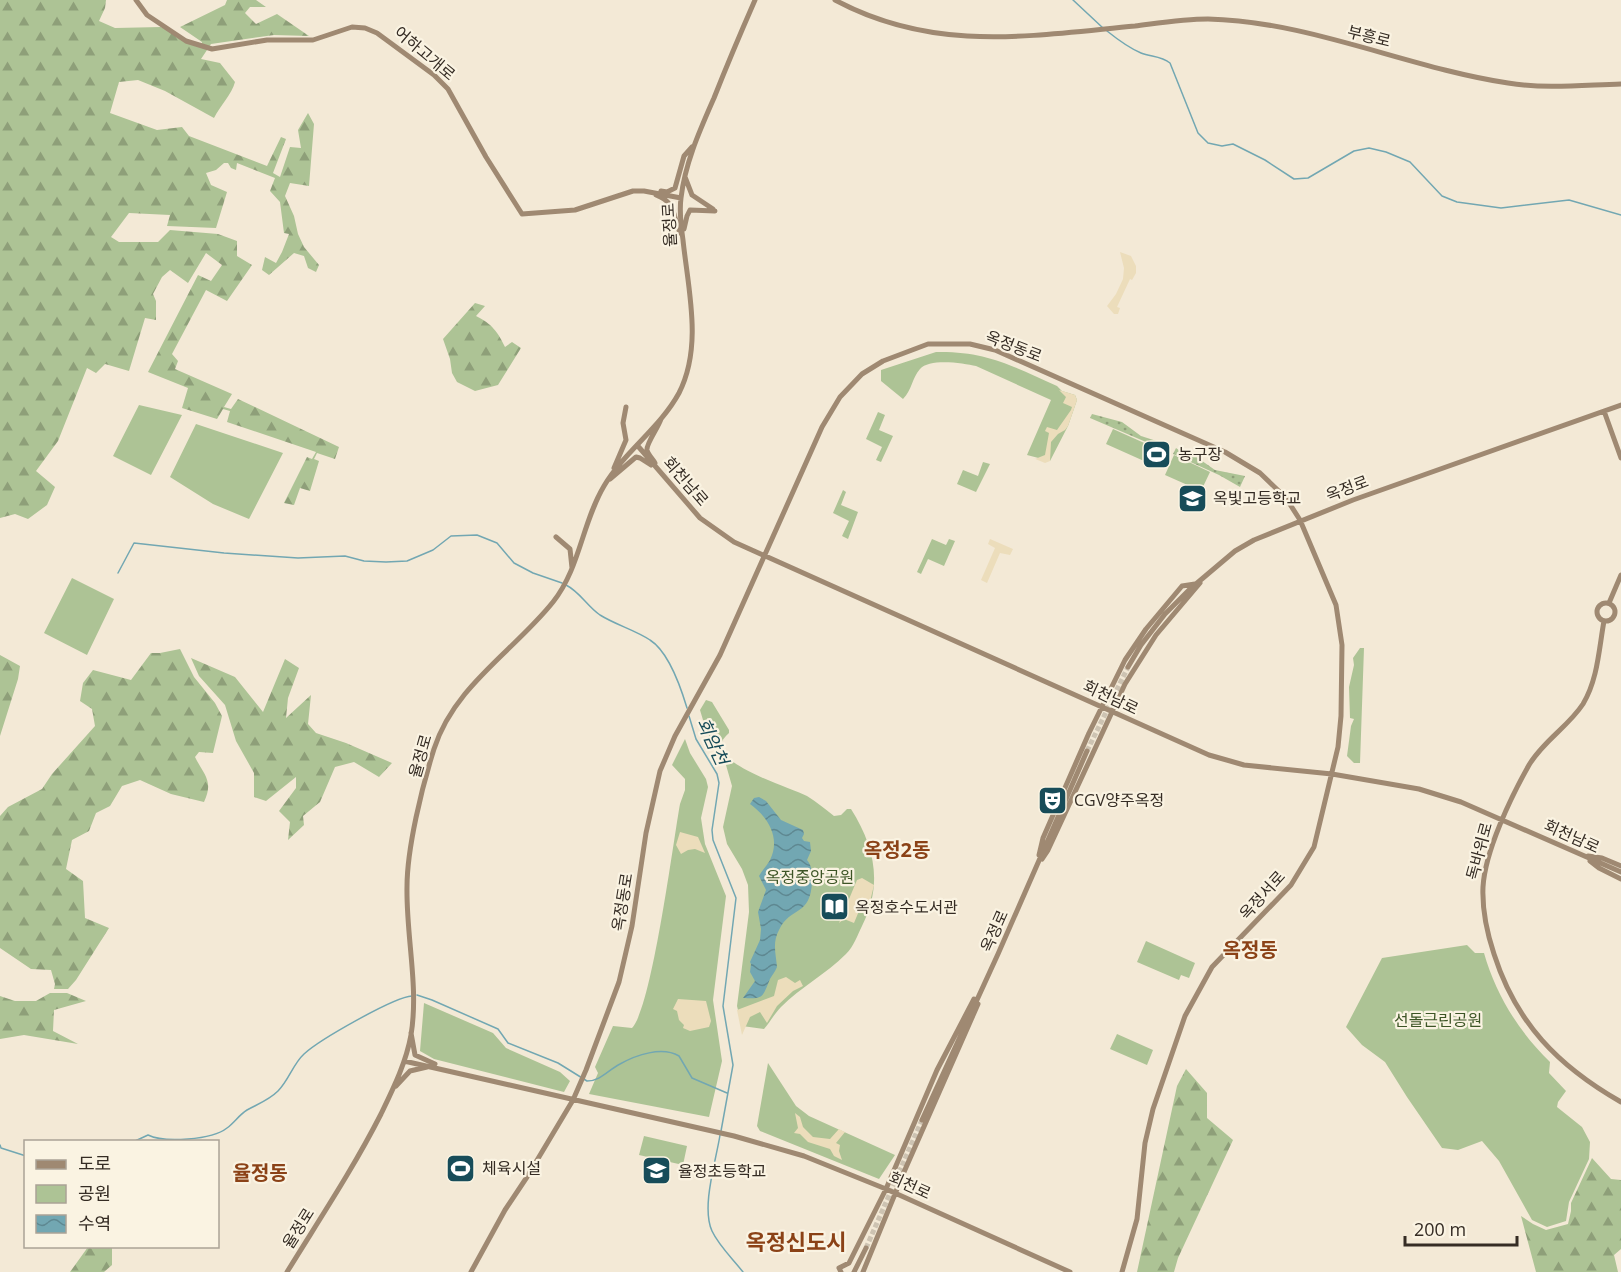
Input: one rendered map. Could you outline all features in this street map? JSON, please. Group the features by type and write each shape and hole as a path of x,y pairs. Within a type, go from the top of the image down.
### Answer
{"main road":[{"name":"어하고개로","path":"136,0 147,15 186,41 212,49 267,40 313,40 352,27 365,28 377,33 434,75 448,89 476,140 522,213 568,211 627,192 644,190 681,198"},
{"path":"748,15 749,0"},
{"name":"율정로","path":"613,473 661,417 679,392 689,363 693,326 680,216 685,175 695,144 755,0"},
{"name":"부흥로","path":"835,0 891,24 967,38 1026,36 1206,19 1285,28 1507,83 1547,87 1621,84"},
{"path":"644,190 667,192 675,188 684,156 695,144"},
{"path":"682,237 690,210 715,211 692,195 685,175"},
{"path":"644,190 668,201 673,208 676,224 682,237"},
{"name":"옥정동로","path":"573,1100 619,982 632,926 654,789 675,736 720,656 822,427 840,398 862,374 875,365 928,344 970,344 995,350 1225,452 1250,466 1273,483 1300,520"},
{"name":"옥정로","path":"1128,667 1141,645 1165,614 1235,551 1254,540 1353,500 1621,405"},
{"path":"606,482 613,473 626,440 623,423 626,407"},
{"path":"1604,411 1621,458"},
{"path":"658,470 647,448 658,429 661,417"},
{"name":"회천남로","path":"637,446 699,518 734,542 1194,749 1244,765 1332,774 1419,789 1461,802 1621,872"},
{"path":"606,482 636,458 640,458 658,470"},
{"name":"율정로","path":"287,1272 360,1153 392,1092 404,1061 411,1032 413,1000 407,910 407,870 419,809 438,738 450,713 460,700 535,622 561,590 569,577 591,513 606,482"},
{"name":"옥정서로","path":"1122,1272 1137,1220 1145,1143 1153,1109 1185,1016 1212,967 1291,885 1314,848 1332,774 1341,716 1341,632 1336,605 1300,520"},
{"path":"556,537 570,549 572,569"},
{"path":"1609,603 1621,575"},
{"path":"1037,866 1048,850 1129,678 1156,635 1206,576"},
{"path":"1037,866 1041,845 1118,672 1146,629 1182,586 1196,584"},
{"path":"1609,603 1615,609 1614,615 1610,620 1604,621 1599,618 1597,610 1600,605 1609,603"},
{"name":"독바위로","path":"1604,621 1593,682 1583,704 1569,721 1539,749 1501,820 1483,885 1487,934 1501,977 1522,1017 1570,1067 1621,1102"},
{"path":"1118,672 1120,679 1129,678"},
{"path":"1084,744 1092,739 1096,746"},
{"name":"옥정로","path":"922,1120 1087,751"},
{"path":"1581,855 1602,858 1621,866"},
{"path":"1581,855 1599,868 1621,879"},
{"path":"842,1272 839,1268 849,1263 886,1189 937,1070 970,1005 981,991"},
{"path":"862,1270 971,1022 981,991"},
{"path":"411,1032 415,1055 441,1068"},
{"path":"404,1061 434,1066 573,1100 527,1178 505,1210 471,1272"},
{"path":"392,1092 410,1071 434,1066"},
{"name":"회천로","path":"573,1100 703,1128 804,1156 896,1193 1070,1272"},
{"path":"910,1134 914,1140 921,1137"},
{"path":"863,1234 873,1230 876,1239"},
{"path":"854,1272 866,1248"}],"green space":[{"path":"0,0 106,0 99,21 115,28 161,27 201,48 202,42 180,27 225,5 227,0 256,0 266,7 250,7 245,13 256,24 277,14 309,36 274,35 211,44 201,59 220,63 235,82 214,118 165,91 138,80 119,82 110,113 157,130 182,127 189,136 267,166 281,137 286,139 273,173 280,177 290,147 301,148 298,130 308,113 314,124 309,186 290,183 285,196 304,247 319,265 316,272 308,268 304,256 294,253 269,275 262,270 265,257 276,263 289,234 284,233 280,202 270,191 275,178 237,163 236,170 228,163 224,163 216,170 206,173 211,185 227,192 216,228 167,226 170,215 129,213 111,237 119,242 158,242 170,230 218,234 237,241 237,256 252,265 227,301 206,290 172,354 178,361 175,369 232,394 224,407 231,409 238,399 339,447 335,459 317,453 314,459 319,461 310,491 300,488 294,505 284,503 307,457 312,459 316,452 227,422 230,411 223,409 217,419 182,408 188,388 148,372 198,275 211,281 222,265 206,253 188,283 170,270 162,277 153,294 156,301 156,320 145,318 129,371 105,364 96,373 87,368 58,441 36,471 55,487 47,505 28,519 15,514 0,518"},
{"path":"475,303 485,306 476,316 494,329 505,347 512,342 521,348 498,385 475,391 457,382 452,373 443,339"},
{"path":"936,352 970,354 999,361 1075,395 1077,400 1068,426 1050,461 1027,455 1051,400 976,366 955,363 938,362 924,366 917,373 903,399 881,381 881,370"},
{"path":"139,405 182,415 151,475 113,456"},
{"path":"878,412 885,415 879,430 893,436 881,462 876,460 882,447 866,439"},
{"path":"1092,414 1122,422 1141,436 1166,444 1169,446 1167,451 1090,418"},
{"path":"196,424 283,453 249,519 213,504 170,477"},
{"path":"1113,429 1151,446 1144,461 1106,444"},
{"path":"1176,448 1182,456 1195,456 1215,470 1245,476 1240,487 1173,454"},
{"path":"1174,455 1210,472 1201,491 1165,475"},
{"path":"983,462 990,464 976,492 957,484 963,470 978,476"},
{"path":"843,490 846,492 841,505 858,512 848,539 842,536 849,521 833,513"},
{"path":"932,539 946,545 949,539 955,541 944,566 928,559 921,574 917,572"},
{"path":"72,578 114,599 87,655 44,633"},
{"path":"1360,648 1364,648 1360,763 1354,763 1347,756 1354,719 1350,718 1349,687 1354,665 1353,658"},
{"path":"180,649 194,677 215,703 222,716 213,753 199,752 195,757 207,778 207,795 204,802 171,794 140,780 122,786 110,806 96,813 89,831 72,840 66,869 83,881 85,918 109,928 68,989 54,989 51,970 31,969 0,948 0,816 8,807 42,789 52,774 95,726 92,709 80,701 83,683 93,670 131,680 151,653"},
{"path":"0,655 20,666 0,736"},
{"path":"191,658 235,677 263,712 285,659 299,668 288,698 286,718 311,695 308,724 316,733 392,763 379,777 354,762 335,767 320,802 303,816 304,825 288,840 290,822 279,811 296,788 296,777 266,801 254,797 254,773 236,741 225,705 199,676"},
{"name":"옥정중앙공원","path":"706,700 712,702 729,730 721,744 727,756 736,764 760,777 807,796 834,816 851,809 871,852 873,896 869,911 851,948 779,1009 764,1029 742,1026 737,1006 749,912 748,885 742,869 727,844 723,827 732,786 726,765 706,730 700,710"},
{"name":"옥정중앙공원","path":"685,739 690,753 706,779 708,787 701,818 705,844 726,896 713,1000 722,1061 709,1117 589,1094 598,1073 595,1067 613,1026 632,1028 640,1014 647,990 661,923 680,804 685,790 685,779 672,765"},
{"path":"1146,941 1195,963 1189,978 1181,975 1179,980 1137,962"},
{"name":"선돌근린공원","path":"1467,945 1475,953 1484,953 1495,984 1510,1012 1528,1038 1550,1062 1549,1073 1566,1091 1557,1107 1582,1127 1590,1142 1589,1159 1569,1202 1566,1221 1547,1227 1532,1220 1499,1161 1482,1141 1458,1150 1442,1148 1385,1062 1362,1045 1346,1027 1382,958"},
{"path":"50,993 67,993 86,1001 54,1010 53,1031 78,1044 24,1035 0,1039 0,996 15,1001 36,1001"},
{"path":"424,1003 493,1033 506,1048 560,1072 570,1081 564,1092 434,1059 420,1051"},
{"path":"1117,1034 1153,1050 1147,1065 1110,1049"},
{"path":"768,1063 796,1106 809,1116 895,1155 879,1179 760,1131 757,1126"},
{"path":"1186,1069 1207,1093 1207,1118 1233,1140 1178,1258 1174,1272 1137,1272 1177,1086"},
{"path":"644,1136 687,1146 683,1165 639,1155"},
{"path":"1592,1158 1611,1179 1621,1180 1621,1249 1614,1255 1618,1272 1536,1272 1521,1216 1546,1230 1568,1224 1571,1203"},
{"path":"87,1248 112,1248 112,1265 104,1272 70,1272"}],"shaded area":[{"path":"1120,252 1131,256 1136,266 1136,273 1132,280 1130,279 1117,307 1120,308 1118,314 1114,314 1107,306 1123,279 1124,268"},
{"path":"1059,390 1075,395 1077,400 1068,426 1051,442 1050,461 1045,463 1035,459 1045,455 1049,433 1045,431 1047,427 1057,430 1071,410 1072,407 1063,403 1066,397"},
{"path":"990,539 1013,549 1010,555 1000,553 987,583 981,580 995,548 988,544"},
{"path":"680,832 698,837 705,853 695,849 681,854 676,845"},
{"path":"862,878 874,885 867,914 859,911 854,923 844,919 839,923 857,880"},
{"path":"786,977 795,983 800,980 803,986 793,991 777,1006 767,1023 760,1012 750,1017 742,1035 737,1010 774,996 778,980"},
{"path":"678,999 706,1001 711,1021 709,1027 690,1031 683,1028 684,1025 679,1020 677,1011 673,1009"},
{"path":"795,1113 800,1117 803,1127 813,1137 830,1139 839,1129 845,1132 836,1143 840,1145 842,1160 834,1156 830,1149 808,1142 800,1134 794,1133 798,1128"}],"water":[{"path":"759,797 766,801 781,820 803,830 802,838 810,842 811,851 807,860 811,869 812,881 808,900 784,922 777,935 775,948 777,967 763,994 755,998 743,998 755,981 750,972 750,962 760,940 758,912 766,890 759,876 770,860 774,844 767,822 750,804 754,798"}],"waterway":[{"path":"1073,0 1103,28"},
{"path":"1107,31 1137,51 1170,63 1198,133 1208,143 1222,146 1233,144 1265,160 1294,179 1308,178 1354,151 1369,148 1410,162 1442,196 1457,202 1501,208 1569,200 1621,215"},
{"name":"회암천","path":"118,573 134,543 224,553 298,558 345,556 364,561 386,562 407,561 433,550 451,536 477,535 497,543 514,563 533,573 562,583"},
{"name":"회암천","path":"566,585 600,615 644,636 657,646 673,671 687,708"},
{"name":"회암천","path":"689,716 696,739 717,774 719,783 712,830 713,840 736,898 723,1006 733,1065 721,1131"},
{"path":"417,995 498,1029 508,1043 558,1063 587,1081 592,1081 634,1058 649,1053 665,1052 679,1056 692,1078 727,1093"},
{"path":"137,1140 148,1135 165,1139 200,1138 220,1132 244,1112 278,1091 300,1058 312,1048 374,1011 412,996"},
{"name":"회암천","path":"720,1135 710,1184 709,1221 718,1242 743,1272"},
{"path":"0,1145 1,1148 24,1155"}],"tunnel":[{"path":"1087,751 1128,667"},
{"path":"866,1248 922,1120"}],"place":[{"name":"농구장","path":"1157,454"},
{"name":"옥빛고등학교","path":"1192,498"},
{"name":"CGV양주옥정","path":"1053,800"},
{"name":"옥정호수도서관","path":"834,907"},
{"name":"체육시설","path":"461,1168"},
{"name":"율정초등학교","path":"657,1171"}],"district":[{"name":"옥정2동","path":"897,849"},
{"name":"옥정동","path":"1250,949"},
{"name":"율정동","path":"260,1172"},
{"name":"옥정신도시","path":"796,1241"}]}
